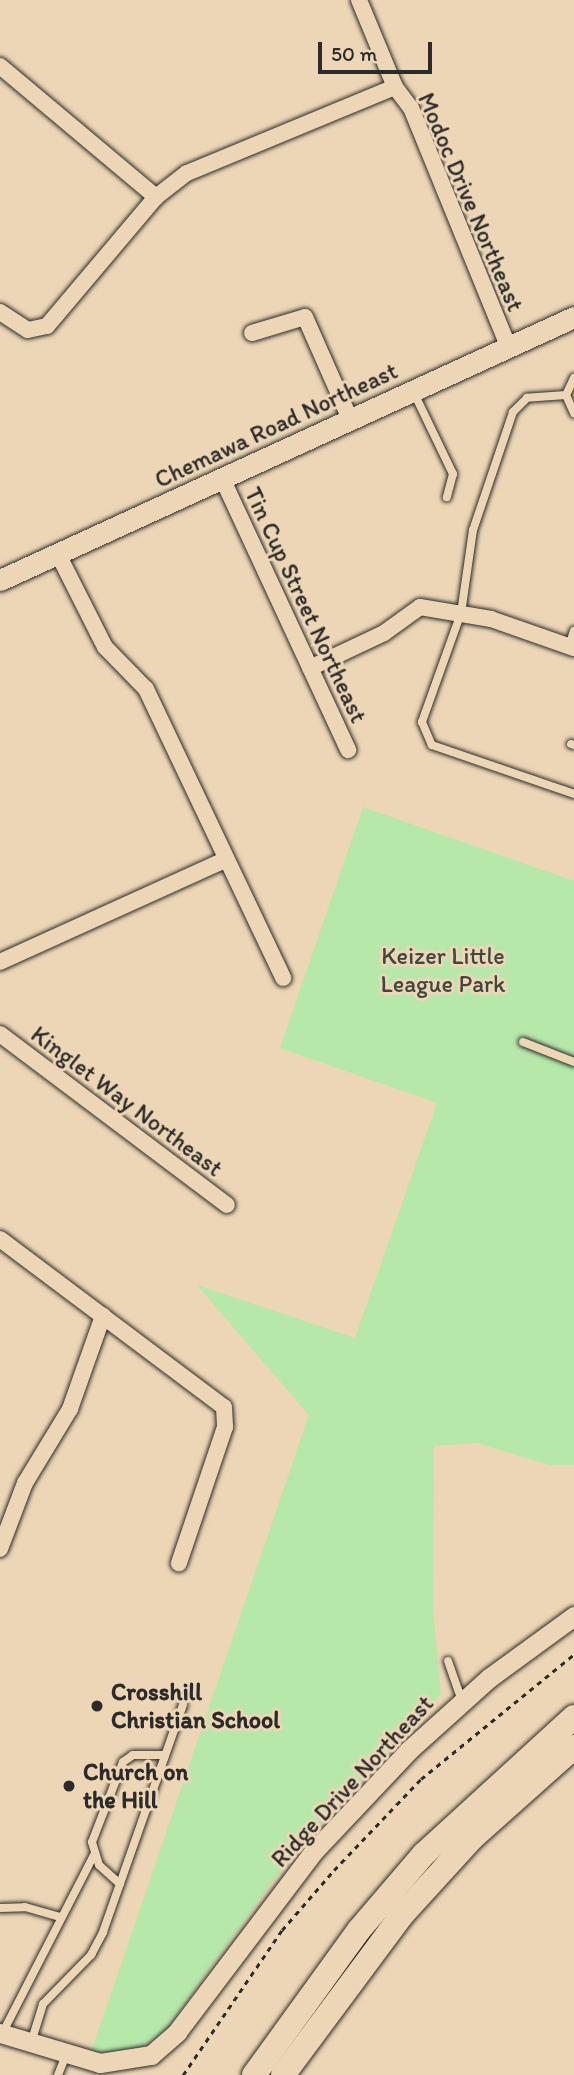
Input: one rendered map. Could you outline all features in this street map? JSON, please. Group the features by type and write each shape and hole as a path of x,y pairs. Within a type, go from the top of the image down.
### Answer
{"highway":[{"path":"254,2075 359,1930 424,1854 574,1717"},
{"path":"283,2075 401,1916 472,1838 574,1747"}],"main road":[{"name":"Chemawa Road Northeast","path":"0,580 574,317"}],"street":[{"name":"Modoc Drive Northeast","path":"359,0 395,87 411,108 508,346"},
{"path":"0,66 156,197"},
{"path":"0,312 28,330 47,326 156,197 216,157 395,87"},
{"path":"252,333 305,317 350,419"},
{"name":"Tin Cup Street Northeast","path":"222,478 348,750"},
{"path":"58,554 105,647 146,689 282,978"},
{"path":"310,668 384,633 411,610 461,613 572,642"},
{"path":"0,962 225,860"},
{"name":"Kinglet Way Northeast","path":"0,1034 227,1205"},
{"path":"0,1239 224,1407 225,1427 179,1563"},
{"path":"0,1549 17,1502 60,1431 103,1316"},
{"path":"0,1496 17,1502"},
{"name":"Ridge Drive Northeast","path":"66,2054 134,2063 177,2032 313,1852 462,1702 574,1616"},
{"path":"1,2033 66,2054"}],"lane":[{"path":"574,378 566,395 574,413"},
{"path":"412,391 453,474 447,497"},
{"path":"566,395 527,398 513,412 473,530 461,613 422,722 425,740 574,794"},
{"path":"523,1042 574,1062"},
{"path":"448,1661 462,1702"},
{"path":"31,2043 43,2004 91,1955 120,1884 183,1704"},
{"path":"120,1884 94,1855 92,1842 123,1762 133,1755 165,1755"},
{"path":"1,2033 94,1855"},
{"path":"0,1908 25,1907 60,1917"},
{"path":"58,2075 66,2054"}],"path":[{"path":"183,2075 274,1940 334,1870 421,1779 574,1654"}],"green space":[{"name":"Keizer Little League Park","path":"363,807 574,881 574,1465 549,1465 477,1443 434,1446 433,1609 441,1694 289,1859 162,2035 133,2051 91,2052 309,1415 197,1285 355,1338 437,1103 280,1048"}],"place":[{"name":"Crosshill Christian School","path":"97,1706"},
{"name":"Church on the Hill","path":"69,1786"}]}
